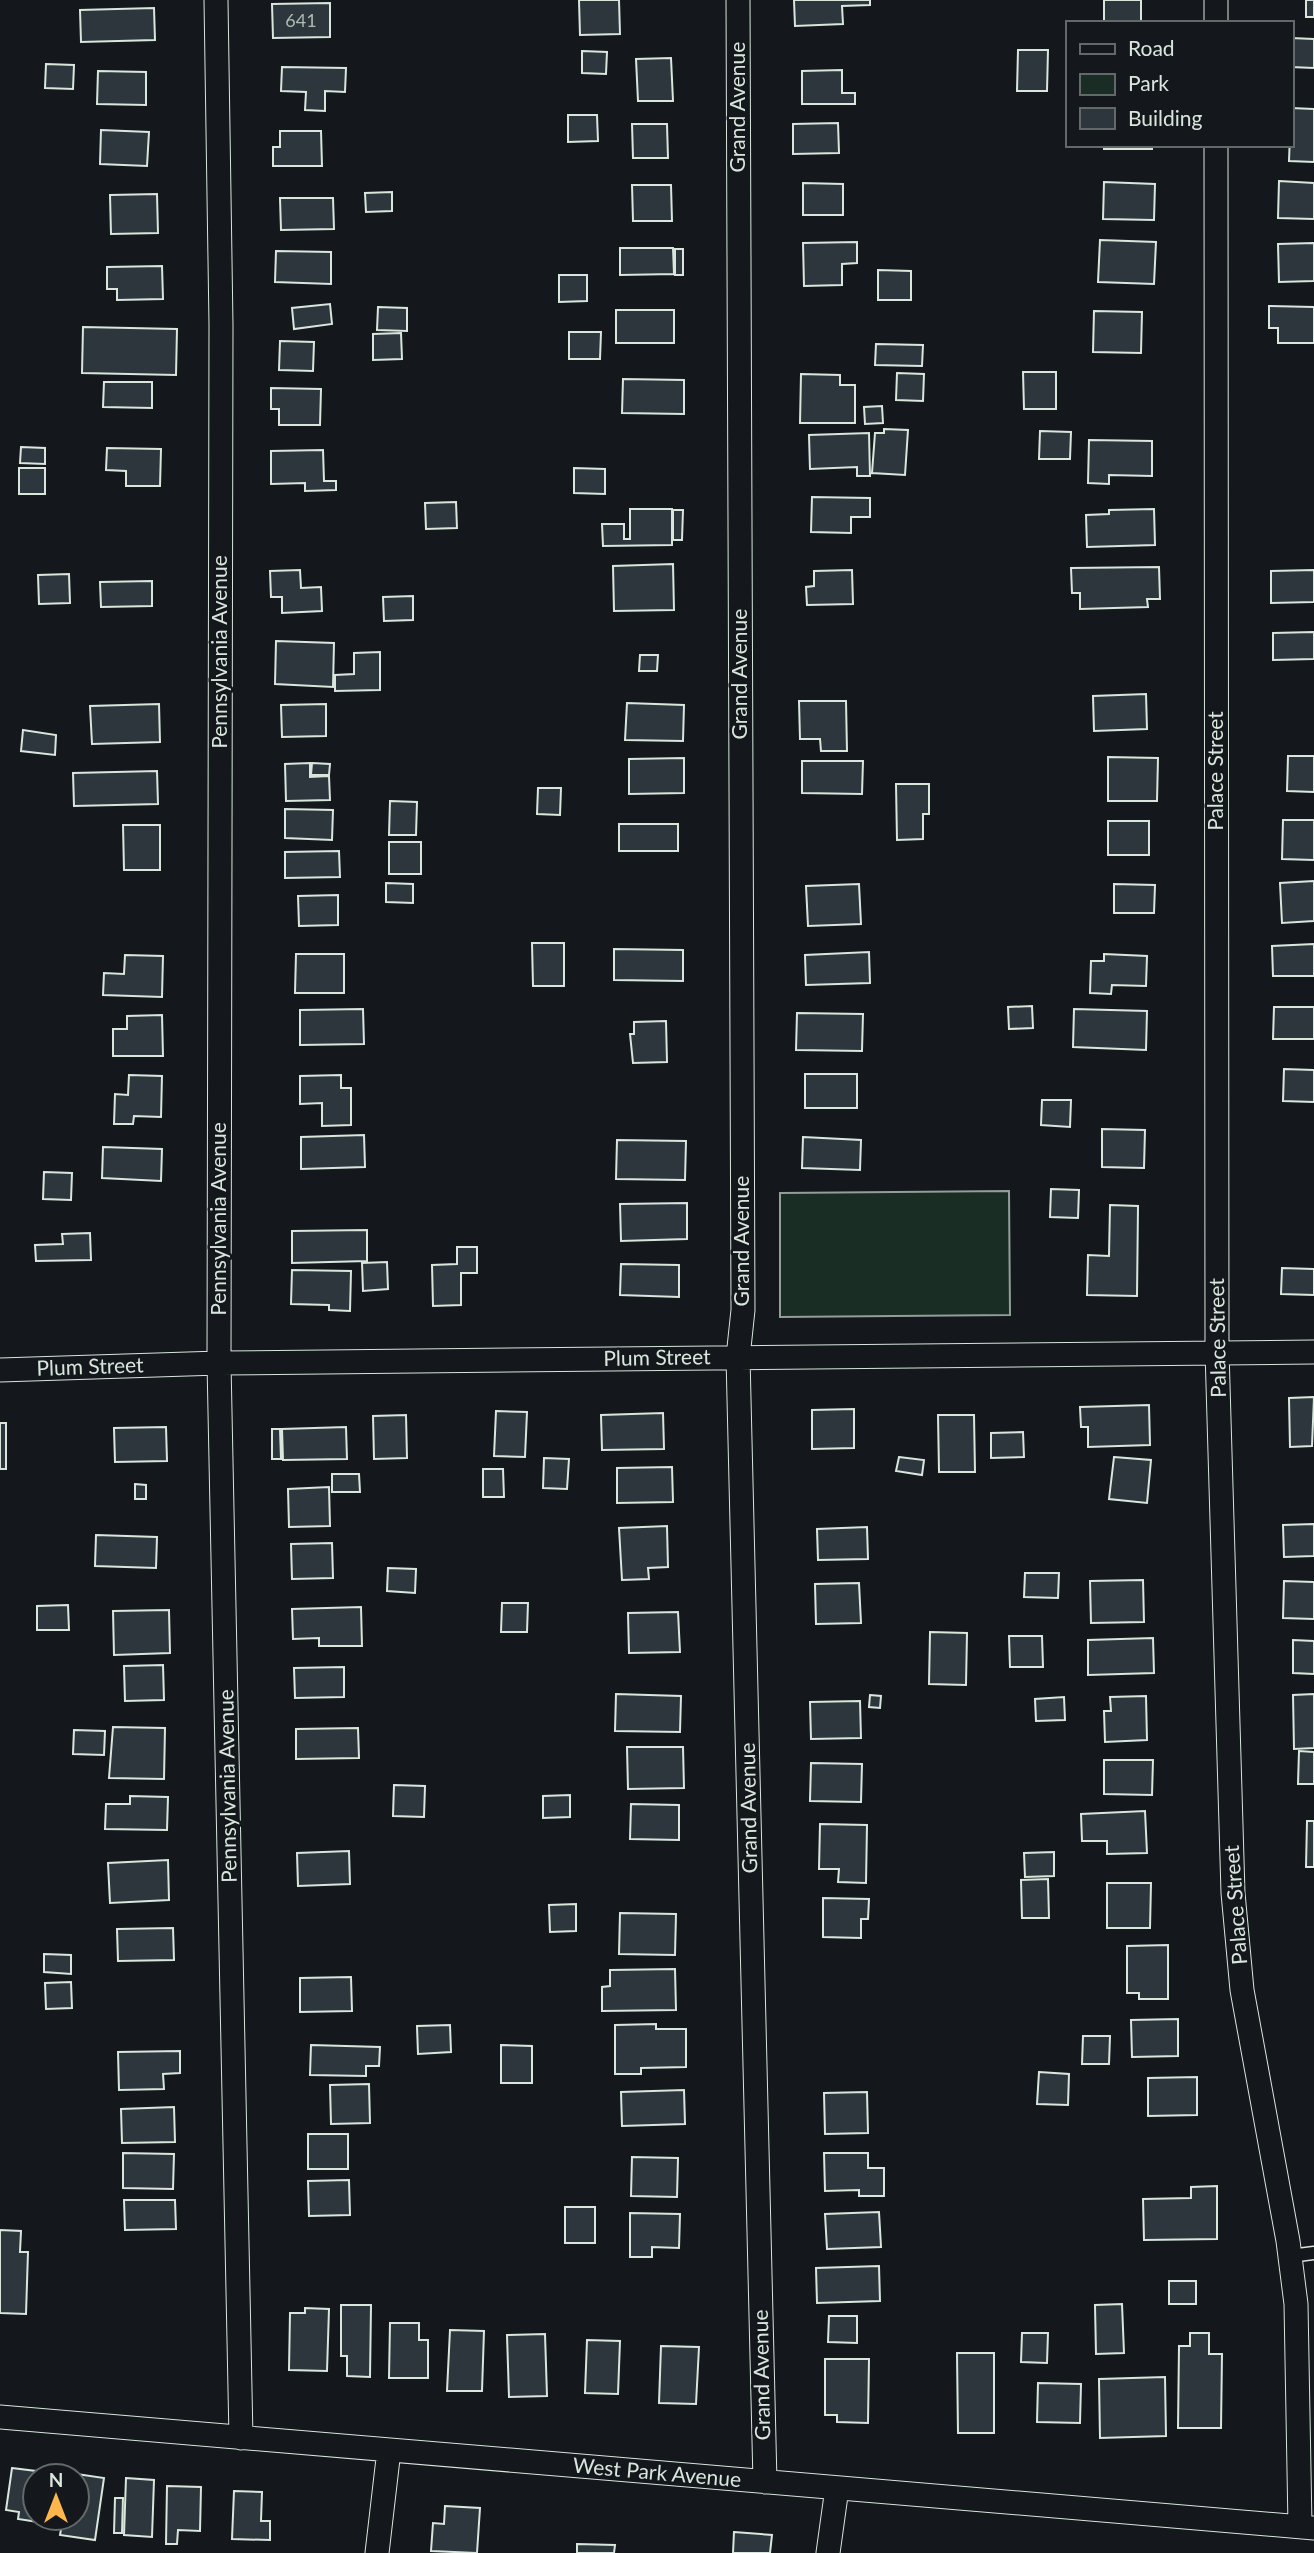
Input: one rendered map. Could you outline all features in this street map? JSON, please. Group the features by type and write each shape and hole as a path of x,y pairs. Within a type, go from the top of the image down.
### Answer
{"street":[{"name":"Pennsylvania Avenue","path":"216,0 221,325 219,1363 241,2438"},
{"name":"Grand Avenue","path":"738,0 743,1296 738,1357 765,2482"},
{"path":"1216,0 1216,21"},
{"name":"Palace Street","path":"1216,147 1217,1352 1237,1940 1242,1990 1290,2256 1296,2304 1307,2527"},
{"name":"Plum Street","path":"0,1370 219,1363 1314,1352"},
{"name":"West Park Avenue","path":"0,2417 1307,2527"},
{"path":"377,2553 389,2450"},
{"path":"828,2553 837,2488"}],"lane":[{"path":"1290,2256 1314,2253"}],"green space":[{"path":"1009,1191 1010,1315 780,1317 780,1193"}],"building":[{"path":"579,0 619,0 620,34 580,35"},
{"path":"794,0 870,0 870,5 842,6 843,24 795,26"},
{"path":"1104,0 1141,0 1141,21 1104,21"},
{"path":"1306,0 1314,0 1314,17 1306,17"},
{"path":"330,3 330,37 273,38 272,4"},
{"path":"154,8 155,40 81,42 80,10"},
{"path":"1293,38 1314,39 1314,68 1293,67"},
{"path":"1018,50 1048,50 1047,91 1017,91"},
{"path":"582,51 607,52 606,74 582,73"},
{"path":"671,58 673,101 638,101 636,59"},
{"path":"46,64 74,65 73,89 45,88"},
{"path":"282,67 346,68 345,92 325,91 325,111 305,110 306,92 281,91"},
{"path":"842,70 842,93 855,93 855,104 802,104 802,71"},
{"path":"98,71 146,72 146,105 97,104"},
{"path":"1293,108 1314,109 1314,162 1289,161 1290,147 1293,147"},
{"path":"568,115 597,115 598,141 568,142"},
{"path":"838,123 839,153 793,154 793,124"},
{"path":"632,124 667,124 668,158 633,158"},
{"path":"101,130 149,132 147,166 100,164"},
{"path":"280,131 321,131 322,166 273,166 273,147 280,147"},
{"path":"1104,147 1152,147 1152,149"},
{"path":"1279,181 1314,183 1314,219 1278,218"},
{"path":"1104,182 1155,184 1154,220 1103,219"},
{"path":"803,183 843,184 843,215 803,215"},
{"path":"632,185 671,185 672,221 633,221"},
{"path":"392,192 392,211 366,212 365,193"},
{"path":"157,194 158,233 111,234 110,195"},
{"path":"280,198 333,198 334,229 281,230"},
{"path":"1100,240 1156,242 1154,284 1098,282"},
{"path":"857,242 857,263 842,264 842,285 804,286 803,243"},
{"path":"1314,243 1314,281 1279,282 1278,244"},
{"path":"620,248 673,248 674,274 620,275"},
{"path":"675,249 683,249 683,275 675,275"},
{"path":"276,251 331,252 331,284 275,282"},
{"path":"162,266 163,299 117,300 117,289 107,289 107,267"},
{"path":"878,270 911,271 911,300 878,300"},
{"path":"559,275 587,275 587,301 559,302"},
{"path":"330,304 332,324 294,329 292,308"},
{"path":"1269,306 1314,307 1314,343 1278,343 1278,328 1269,328"},
{"path":"378,307 407,308 407,331 377,330"},
{"path":"616,310 674,310 674,343 616,343"},
{"path":"1094,311 1142,312 1141,353 1093,352"},
{"path":"83,327 177,329 176,375 82,373"},
{"path":"569,332 601,332 600,359 569,359"},
{"path":"401,333 402,359 373,360 373,334"},
{"path":"280,341 314,342 313,371 279,370"},
{"path":"876,344 923,345 922,366 875,365"},
{"path":"1023,372 1056,372 1056,409 1024,409"},
{"path":"897,373 924,374 923,401 896,400"},
{"path":"801,374 840,375 840,385 855,385 855,423 800,423"},
{"path":"623,379 684,380 684,414 622,413"},
{"path":"104,382 152,382 152,408 103,407"},
{"path":"271,388 321,389 320,425 279,425 279,409 271,409"},
{"path":"882,406 883,423 865,424 864,407"},
{"path":"884,429 908,430 905,475 872,473 875,433 884,433"},
{"path":"1040,431 1071,432 1070,459 1039,459"},
{"path":"869,433 870,476 857,476 857,467 810,469 809,435"},
{"path":"1089,440 1152,441 1152,476 1109,475 1109,484 1088,483"},
{"path":"21,447 45,448 45,464 20,463"},
{"path":"107,448 161,449 160,486 126,486 126,471 106,470"},
{"path":"323,450 324,481 336,481 336,490 305,491 305,483 271,484 271,451"},
{"path":"19,468 45,468 45,494 19,494"},
{"path":"574,468 605,469 605,494 574,493"},
{"path":"812,497 870,498 870,517 851,517 851,533 811,532"},
{"path":"456,502 457,528 426,529 425,503"},
{"path":"630,509 672,509 672,545 603,546 602,524 624,524 624,539 630,539"},
{"path":"1154,509 1155,545 1087,547 1086,515 1109,514 1109,510"},
{"path":"673,510 683,510 682,540 673,540"},
{"path":"673,564 674,610 614,611 613,566"},
{"path":"1159,567 1160,599 1147,599 1148,607 1080,609 1080,593 1072,593 1071,568"},
{"path":"300,570 301,588 321,587 322,611 282,613 282,597 271,597 270,571"},
{"path":"852,570 853,604 807,605 806,587 814,586 814,571"},
{"path":"1314,570 1314,602 1271,603 1271,571"},
{"path":"69,574 70,603 39,604 38,575"},
{"path":"152,581 152,606 101,607 100,582"},
{"path":"413,596 413,620 384,621 383,597"},
{"path":"1314,632 1314,659 1273,660 1273,633"},
{"path":"276,641 334,643 333,687 275,684"},
{"path":"380,652 380,690 335,691 335,675 354,674 354,653"},
{"path":"640,655 658,655 657,671 639,671"},
{"path":"1146,694 1147,729 1094,731 1093,696"},
{"path":"799,701 846,701 847,751 821,751 820,739 800,739"},
{"path":"627,703 684,705 683,741 625,740"},
{"path":"159,704 160,742 92,744 90,706"},
{"path":"326,704 326,736 282,737 281,705"},
{"path":"23,730 56,735 55,755 21,751"},
{"path":"1288,756 1314,756 1314,792 1287,791"},
{"path":"1108,757 1158,758 1157,801 1108,801"},
{"path":"684,758 684,793 629,794 629,759"},
{"path":"802,761 863,761 862,794 802,793"},
{"path":"310,763 310,777 329,776 330,800 286,801 285,764"},
{"path":"312,763 330,764 329,775 311,775"},
{"path":"157,771 158,804 74,806 73,773"},
{"path":"896,784 929,784 929,814 923,814 923,839 897,840"},
{"path":"538,788 561,788 560,815 537,814"},
{"path":"390,801 417,802 416,835 389,835"},
{"path":"285,809 333,810 332,840 285,838"},
{"path":"1283,820 1314,820 1314,860 1282,859"},
{"path":"1108,821 1149,821 1149,855 1108,855"},
{"path":"619,824 678,824 678,851 619,851"},
{"path":"123,825 160,825 160,870 124,870"},
{"path":"389,842 421,842 421,874 389,874"},
{"path":"339,851 340,877 285,878 285,852"},
{"path":"1314,881 1314,921 1282,923 1280,883"},
{"path":"386,883 413,884 413,903 386,902"},
{"path":"859,884 861,924 808,926 806,886"},
{"path":"1114,884 1155,885 1154,913 1114,913"},
{"path":"338,895 338,925 299,926 298,896"},
{"path":"532,943 564,943 564,986 533,986"},
{"path":"1314,944 1314,976 1273,976 1272,946"},
{"path":"614,949 683,950 683,981 614,980"},
{"path":"869,952 870,983 806,985 805,955"},
{"path":"296,954 344,954 344,993 295,993"},
{"path":"1104,954 1147,956 1146,986 1112,985 1111,994 1090,993 1091,961 1104,961"},
{"path":"125,955 163,956 162,997 103,995 104,973 124,974"},
{"path":"1032,1006 1033,1028 1009,1029 1008,1007"},
{"path":"1274,1007 1314,1007 1314,1039 1273,1039"},
{"path":"363,1009 364,1044 300,1045 300,1010"},
{"path":"1074,1009 1147,1011 1146,1050 1073,1047"},
{"path":"797,1013 863,1014 862,1051 796,1050"},
{"path":"162,1015 163,1056 113,1056 113,1029 127,1029 127,1016"},
{"path":"666,1021 667,1062 633,1063 630,1034 634,1034 634,1022"},
{"path":"1284,1069 1314,1070 1314,1102 1283,1101"},
{"path":"805,1074 857,1074 857,1108 805,1108"},
{"path":"129,1075 162,1076 161,1117 134,1116 133,1124 114,1124 115,1094 128,1095"},
{"path":"341,1075 341,1088 351,1088 351,1125 322,1126 322,1103 300,1104 300,1076"},
{"path":"1042,1100 1071,1100 1070,1127 1041,1125"},
{"path":"1102,1129 1145,1130 1144,1168 1102,1167"},
{"path":"364,1135 365,1167 301,1169 301,1137"},
{"path":"803,1137 861,1140 860,1170 802,1168"},
{"path":"617,1140 686,1141 685,1180 616,1179"},
{"path":"103,1147 162,1149 161,1181 102,1178"},
{"path":"44,1172 72,1173 71,1200 43,1199"},
{"path":"1051,1189 1079,1190 1078,1218 1050,1217"},
{"path":"687,1203 687,1239 621,1241 620,1204"},
{"path":"1110,1205 1138,1206 1137,1296 1087,1295 1088,1255 1109,1256"},
{"path":"367,1230 367,1261 292,1263 292,1231"},
{"path":"90,1233 91,1260 36,1261 35,1245 63,1244 62,1234"},
{"path":"457,1247 477,1247 477,1273 461,1273 461,1305 433,1306 432,1265 457,1264"},
{"path":"387,1262 388,1289 363,1291 362,1263"},
{"path":"621,1264 679,1265 679,1297 620,1295"},
{"path":"1282,1268 1314,1269 1314,1295 1281,1294"},
{"path":"292,1270 351,1271 350,1311 329,1310 329,1305 291,1304"},
{"path":"1314,1397 1312,1446 1290,1447 1289,1398"},
{"path":"1149,1405 1150,1445 1088,1447 1088,1427 1081,1427 1080,1407"},
{"path":"854,1409 854,1448 812,1449 812,1410"},
{"path":"496,1411 527,1412 525,1457 494,1456"},
{"path":"663,1413 664,1449 602,1450 601,1415"},
{"path":"406,1415 407,1458 374,1459 373,1416"},
{"path":"938,1415 974,1415 975,1472 939,1472"},
{"path":"0,1423 6,1423 6,1469 0,1469"},
{"path":"166,1427 167,1461 115,1462 114,1428"},
{"path":"346,1427 347,1459 283,1460 282,1429"},
{"path":"272,1429 280,1429 281,1459 272,1459"},
{"path":"1023,1432 1024,1457 991,1458 991,1433"},
{"path":"899,1457 924,1460 922,1475 896,1471"},
{"path":"1114,1457 1151,1460 1147,1503 1109,1499"},
{"path":"544,1458 569,1459 567,1489 543,1488"},
{"path":"672,1467 673,1502 617,1503 617,1468"},
{"path":"483,1469 503,1469 504,1497 483,1497"},
{"path":"332,1474 359,1474 360,1492 332,1492"},
{"path":"135,1484 146,1485 146,1499 135,1499"},
{"path":"329,1487 330,1526 289,1527 288,1489"},
{"path":"1314,1524 1314,1556 1284,1557 1283,1525"},
{"path":"667,1526 668,1567 648,1568 649,1579 622,1580 619,1528"},
{"path":"867,1527 868,1559 818,1560 817,1529"},
{"path":"96,1535 157,1537 156,1568 95,1566"},
{"path":"332,1543 333,1578 292,1579 291,1544"},
{"path":"388,1568 416,1569 415,1593 387,1591"},
{"path":"1025,1573 1059,1573 1058,1598 1024,1597"},
{"path":"1143,1580 1144,1622 1091,1623 1090,1581"},
{"path":"1284,1581 1314,1582 1314,1619 1283,1618"},
{"path":"859,1583 861,1623 816,1624 815,1584"},
{"path":"502,1603 528,1603 527,1632 501,1632"},
{"path":"68,1605 69,1630 37,1630 37,1606"},
{"path":"361,1607 362,1646 319,1646 319,1638 293,1639 292,1609"},
{"path":"169,1610 170,1653 114,1655 113,1611"},
{"path":"678,1612 680,1652 629,1653 628,1613"},
{"path":"930,1632 967,1633 966,1685 929,1684"},
{"path":"1009,1636 1042,1636 1043,1667 1010,1667"},
{"path":"1153,1638 1154,1673 1088,1675 1088,1640"},
{"path":"1293,1640 1314,1641 1314,1674 1293,1673"},
{"path":"163,1665 164,1700 125,1701 124,1666"},
{"path":"344,1667 344,1697 295,1698 294,1668"},
{"path":"616,1694 681,1696 680,1732 615,1731"},
{"path":"1314,1694 1314,1748 1294,1749 1293,1695"},
{"path":"870,1695 881,1696 880,1708 869,1707"},
{"path":"1146,1696 1147,1740 1105,1742 1104,1711 1111,1711 1110,1697"},
{"path":"1064,1697 1065,1720 1036,1721 1035,1699"},
{"path":"860,1701 861,1738 811,1739 810,1702"},
{"path":"113,1727 165,1728 164,1779 109,1778"},
{"path":"358,1728 359,1758 296,1759 296,1729"},
{"path":"74,1730 105,1731 104,1755 73,1754"},
{"path":"627,1747 683,1747 684,1788 628,1789"},
{"path":"1299,1751 1314,1752 1314,1784 1298,1784"},
{"path":"1104,1760 1153,1760 1152,1795 1104,1794"},
{"path":"811,1763 862,1764 861,1802 810,1801"},
{"path":"394,1785 425,1786 424,1817 393,1816"},
{"path":"570,1795 570,1817 543,1818 543,1796"},
{"path":"130,1796 168,1797 167,1830 105,1829 106,1804 130,1804"},
{"path":"631,1804 679,1805 679,1840 630,1839"},
{"path":"1145,1811 1147,1853 1107,1854 1107,1841 1082,1841 1081,1814"},
{"path":"1307,1821 1314,1821 1314,1867 1306,1867"},
{"path":"820,1824 867,1825 866,1883 838,1882 839,1869 819,1869"},
{"path":"349,1851 350,1884 298,1886 297,1853"},
{"path":"1054,1852 1054,1876 1025,1877 1024,1853"},
{"path":"168,1860 169,1900 110,1903 108,1863"},
{"path":"1048,1879 1049,1918 1022,1918 1021,1880"},
{"path":"1107,1883 1151,1883 1150,1928 1107,1928"},
{"path":"823,1898 869,1899 868,1919 861,1919 861,1938 823,1937"},
{"path":"576,1904 576,1931 550,1932 549,1905"},
{"path":"620,1913 676,1914 675,1955 619,1954"},
{"path":"173,1928 174,1960 118,1961 117,1929"},
{"path":"1168,1945 1168,1999 1139,1999 1139,1993 1127,1993 1127,1946"},
{"path":"44,1954 71,1955 71,1974 44,1972"},
{"path":"675,1969 676,2010 602,2011 602,1987 610,1986 610,1970"},
{"path":"351,1977 352,2011 300,2012 300,1978"},
{"path":"71,1982 72,2008 46,2009 45,1983"},
{"path":"1178,2019 1178,2056 1132,2057 1131,2020"},
{"path":"656,2024 656,2029 686,2029 686,2067 641,2068 641,2074 615,2074 615,2025"},
{"path":"450,2025 451,2052 418,2054 417,2026"},
{"path":"1083,2036 1110,2036 1109,2064 1082,2064"},
{"path":"311,2045 380,2047 379,2066 366,2066 366,2076 310,2075"},
{"path":"501,2045 532,2046 532,2083 501,2083"},
{"path":"180,2051 180,2073 163,2074 164,2089 119,2090 118,2052"},
{"path":"1039,2072 1069,2074 1068,2105 1037,2104"},
{"path":"1197,2077 1197,2115 1148,2116 1148,2078"},
{"path":"369,2084 370,2123 331,2124 330,2085"},
{"path":"684,2090 685,2124 622,2126 621,2092"},
{"path":"867,2092 868,2133 825,2134 824,2093"},
{"path":"174,2107 175,2142 122,2143 121,2109"},
{"path":"308,2134 348,2134 348,2169 308,2169"},
{"path":"123,2153 174,2154 173,2189 123,2188"},
{"path":"824,2153 868,2153 868,2168 884,2168 884,2196 859,2196 859,2190 825,2191"},
{"path":"632,2157 678,2158 677,2197 631,2196"},
{"path":"349,2180 350,2215 309,2216 308,2181"},
{"path":"1217,2186 1217,2239 1144,2240 1143,2199 1191,2198 1191,2187"},
{"path":"124,2200 175,2200 176,2229 125,2230"},
{"path":"565,2207 595,2207 595,2243 565,2243"},
{"path":"879,2212 881,2247 827,2249 825,2214"},
{"path":"630,2213 680,2214 679,2248 652,2247 652,2257 630,2257"},
{"path":"0,2230 21,2231 20,2252 28,2252 26,2314 0,2313"},
{"path":"879,2266 880,2301 817,2303 816,2268"},
{"path":"1169,2281 1196,2281 1196,2304 1169,2304"},
{"path":"1122,2304 1124,2353 1096,2354 1095,2305"},
{"path":"341,2305 371,2305 370,2377 347,2376 347,2356 341,2356"},
{"path":"305,2308 329,2309 327,2371 289,2370 290,2313 305,2313"},
{"path":"829,2316 857,2316 857,2343 828,2342"},
{"path":"390,2323 419,2323 419,2340 428,2340 428,2378 389,2378"},
{"path":"450,2330 484,2331 482,2391 447,2391"},
{"path":"1022,2333 1048,2333 1047,2363 1021,2362"},
{"path":"1190,2333 1209,2333 1209,2354 1222,2354 1221,2428 1178,2428 1179,2346 1190,2346"},
{"path":"545,2334 547,2396 509,2397 507,2335"},
{"path":"587,2340 620,2341 618,2394 585,2393"},
{"path":"661,2346 699,2347 696,2404 659,2403"},
{"path":"957,2353 994,2353 994,2433 958,2433"},
{"path":"825,2359 869,2359 868,2423 837,2422 837,2415 825,2415"},
{"path":"1165,2377 1166,2436 1100,2438 1099,2379"},
{"path":"1038,2383 1081,2384 1080,2423 1037,2422"},
{"path":"12,2468 21,2469 21,2519 18,2519 19,2512 6,2510"},
{"path":"91,2476 104,2478 95,2540 60,2535 61,2532 91,2532"},
{"path":"126,2478 154,2480 152,2537 124,2535"},
{"path":"167,2486 201,2487 200,2531 178,2530 177,2544 166,2544"},
{"path":"234,2491 262,2492 261,2521 270,2521 270,2540 232,2539"},
{"path":"115,2498 123,2498 122,2533 114,2533"},
{"path":"445,2506 480,2508 477,2553 431,2551 433,2523 444,2524"},
{"path":"734,2532 772,2535 770,2553 733,2553"},
{"path":"577,2544 615,2545 614,2553 577,2553"}]}
